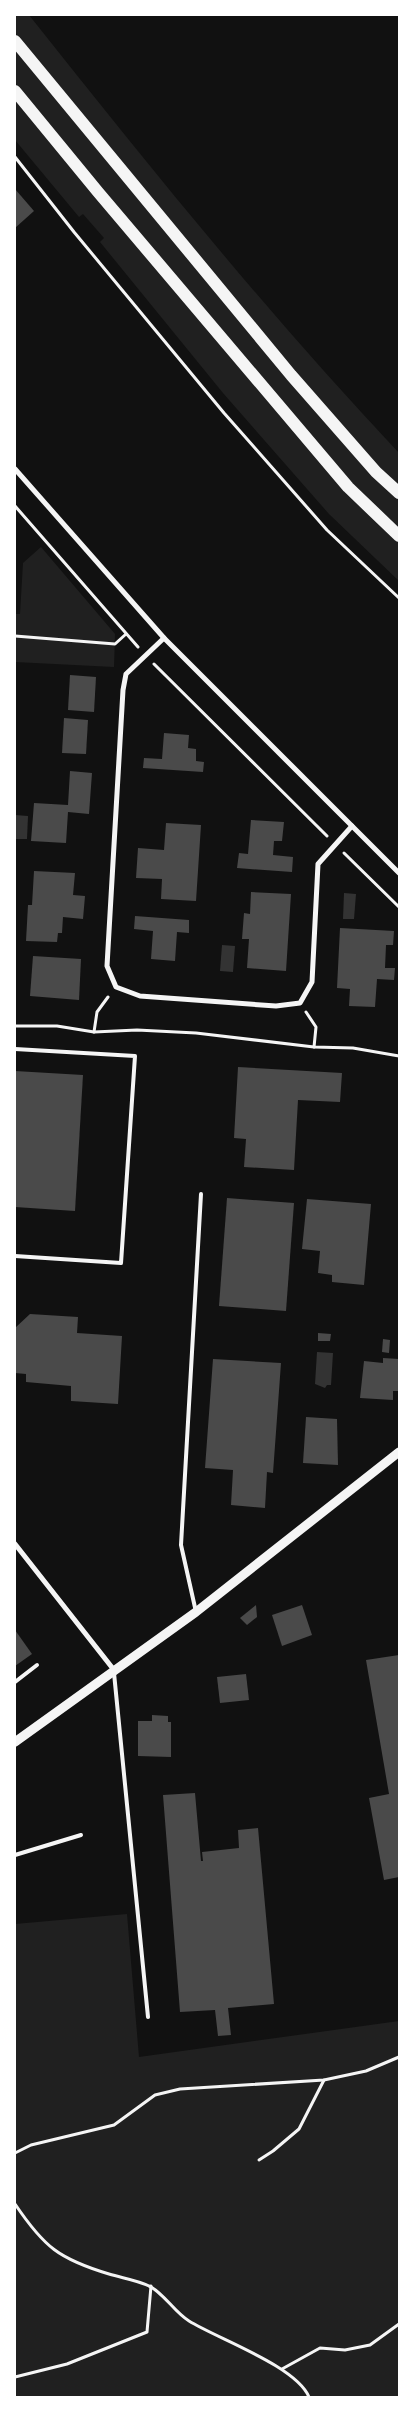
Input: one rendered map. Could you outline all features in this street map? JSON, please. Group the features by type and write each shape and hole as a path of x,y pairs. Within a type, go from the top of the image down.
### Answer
{"main road":[{"path":"15,41 291,375 376,472 399,494"},
{"path":"15,90 104,200 348,486 399,536"}],"street":[{"path":"15,469 164,638 399,873"},
{"path":"164,638 126,674 123,690 107,966 116,987 140,996 276,1006 300,1003 312,982 318,864 352,826"},
{"path":"15,1742 196,1612 399,1452"},
{"path":"15,1544 114,1670"}],"lane":[{"path":"15,1049 136,1056 121,1262 15,1256"},
{"path":"196,1612 181,1545 201,1194"},
{"path":"15,1682 38,1665"},
{"path":"114,1670 148,2017"},
{"path":"15,1855 81,1835"}],"path":[{"path":"15,157 74,232 224,413 327,530 399,598"},
{"path":"15,506 146,656 399,907"},
{"path":"15,636 115,644 126,634"},
{"path":"94,1032 97,1012 116,987"},
{"path":"300,1003 316,1027 314,1047"},
{"path":"15,1026 57,1026 94,1032 137,1030 196,1033 314,1047 353,1048 399,1056"},
{"path":"15,2153 31,2145 114,2124 155,2094 180,2089 324,2080 366,2070 399,2057"},
{"path":"258,2160 274,2151 299,2128 324,2080"},
{"path":"15,2204 34,2232 59,2255 96,2270 151,2286 180,2316 210,2334 282,2369 308,2397"},
{"path":"15,2377 67,2364 147,2332 151,2286"},
{"path":"282,2369 320,2348 345,2350 370,2346 399,2324"}],"shaded area":[{"path":"15,15 29,15 164,183 256,293 399,453 399,581 329,514 223,393 100,242 104,238 83,214 79,217 15,140"},
{"path":"41,547 115,634 114,667 15,662 15,614 20,614 23,563"},
{"path":"15,815 28,816 27,839 15,839"},
{"path":"344,893 356,894 354,919 343,919"},
{"path":"222,945 235,946 233,972 220,971"},
{"path":"317,1352 333,1353 331,1385 327,1385 325,1388 315,1384"},
{"path":"127,1914 139,2057 399,2021 399,2397 15,2397 15,1924"}],"building":[{"path":"15,189 34,211 15,228"},
{"path":"70,675 96,677 94,712 68,710"},
{"path":"64,718 88,720 86,754 62,753"},
{"path":"164,733 189,735 188,748 196,749 196,761 204,762 203,772 143,768 144,758 162,759"},
{"path":"70,771 92,773 89,814 68,812 66,843 31,841 34,803 68,805"},
{"path":"251,820 284,822 282,841 274,841 273,855 293,857 292,872 237,868 239,853 248,854"},
{"path":"166,823 201,825 196,901 161,899 162,879 136,878 138,848 164,850"},
{"path":"34,871 75,873 73,895 85,896 83,919 63,917 62,933 58,933 57,942 26,941 28,905 32,905"},
{"path":"251,892 291,894 286,971 247,968 249,939 242,939 244,913 250,914"},
{"path":"135,916 189,920 189,933 177,932 175,961 151,959 153,931 134,929"},
{"path":"340,928 394,931 393,945 386,945 385,968 395,968 394,980 377,979 375,1007 349,1006 350,989 337,988"},
{"path":"33,956 81,959 79,1000 30,996"},
{"path":"238,1067 342,1073 340,1102 298,1100 294,1170 244,1167 246,1139 234,1138"},
{"path":"15,1071 83,1075 75,1211 15,1207"},
{"path":"227,1198 294,1203 286,1311 219,1306"},
{"path":"307,1199 371,1204 364,1285 332,1282 332,1275 318,1273 320,1251 302,1249"},
{"path":"30,1314 78,1317 77,1333 122,1336 118,1404 71,1401 71,1386 26,1382 26,1374 15,1373 15,1328"},
{"path":"318,1333 331,1334 330,1341 318,1341"},
{"path":"383,1339 390,1340 389,1353 382,1352"},
{"path":"383,1358 399,1359 399,1391 393,1391 393,1400 360,1398 364,1361 383,1363"},
{"path":"213,1359 281,1363 273,1473 267,1472 265,1508 231,1505 233,1470 205,1468"},
{"path":"306,1417 337,1419 338,1465 303,1463"},
{"path":"256,1605 257,1617 247,1625 240,1618"},
{"path":"302,1605 312,1635 282,1646 272,1615"},
{"path":"15,1630 32,1654 15,1666"},
{"path":"399,1655 399,1877 384,1880 369,1798 389,1794 366,1660"},
{"path":"246,1674 249,1700 220,1703 217,1677"},
{"path":"152,1715 168,1716 168,1722 171,1722 171,1757 138,1756 138,1721 152,1721"},
{"path":"195,1793 201,1861 203,1861 202,1852 239,1848 238,1830 258,1828 274,2004 228,2008 231,2035 218,2036 215,2010 180,2012 163,1795"}]}
